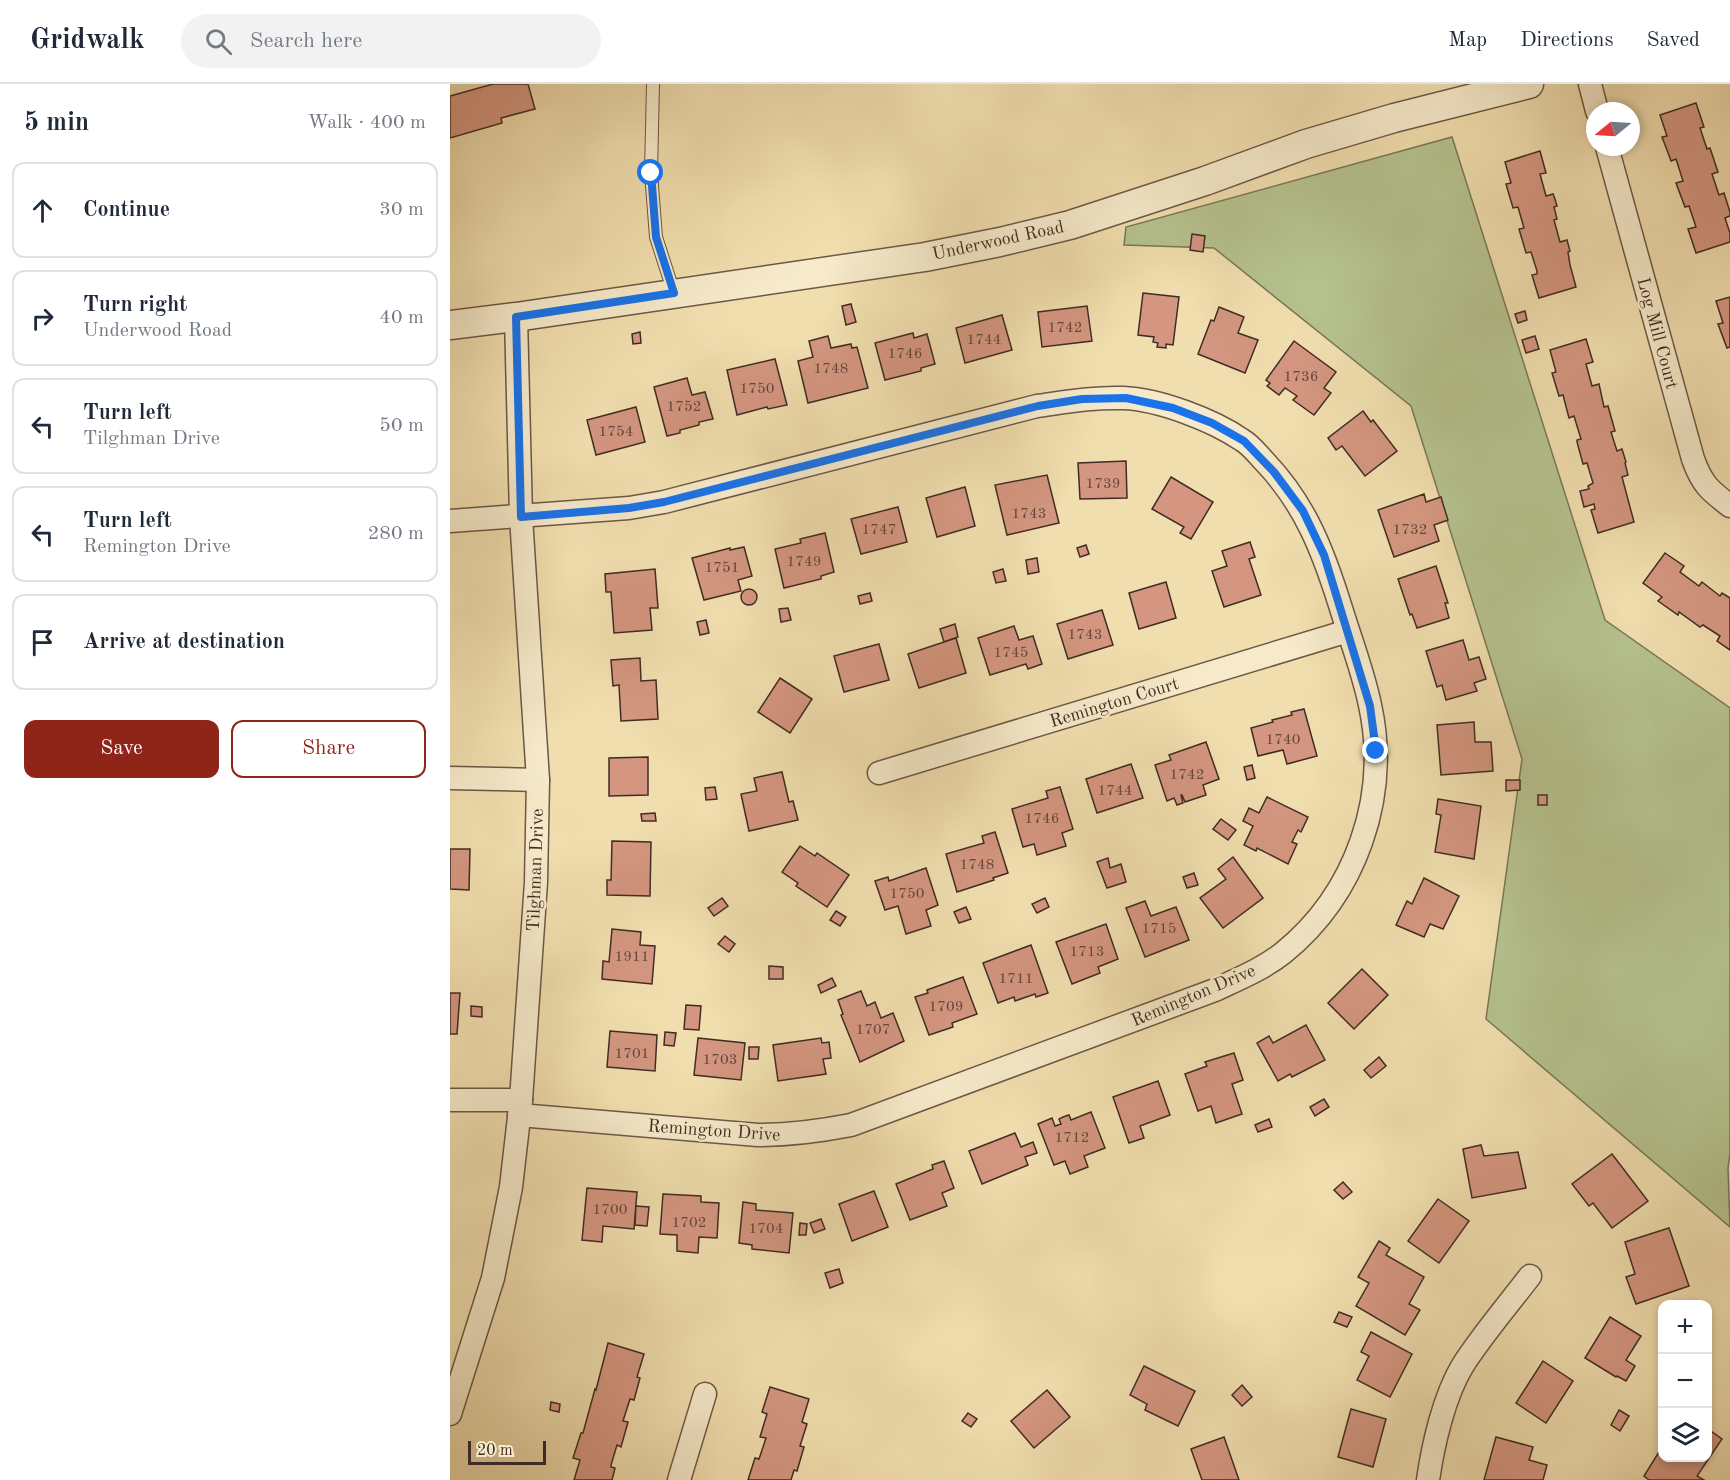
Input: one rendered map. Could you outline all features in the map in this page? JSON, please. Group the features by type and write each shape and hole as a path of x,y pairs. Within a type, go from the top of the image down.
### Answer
{"street":[{"name":"Underwood Road","path":"450,325 925,257 1035,233 1070,225 1205,181 1306,144 1428,109 1529,84"},
{"path":"1590,84 1595,102"},
{"name":"Log Mill Court","path":"1609,156 1693,459 1700,479 1730,506"},
{"name":"Tilghman Drive","path":"450,1414 493,1278 511,1187 520,1108 536,882 538,780 521,517 516,317"},
{"name":"Remington Drive","path":"450,521 629,508 664,502 1038,406 1082,399 1126,398 1173,408 1212,423 1244,441 1274,472 1303,511 1324,555 1348,631 1370,706 1376,751 1373,796 1362,843 1342,887 1313,926 1282,954 1252,973 1215,990 862,1120 825,1130 787,1135 758,1135 450,1100"},
{"name":"Remington Court","path":"879,774 1348,631"},
{"path":"450,778 538,780"},
{"path":"1428,1480 1442,1414 1462,1367 1530,1276"},
{"path":"679,1480 705,1394"}],"lane":[{"path":"653,84 651,173 656,237 674,293"}],"green space":[{"path":"1452,137 1605,620 1730,708 1730,1153 1728,1168 1730,1227 1486,1019 1522,759 1411,406 1214,248 1124,245 1126,227"}],"building":[{"path":"493,84 528,84 535,109 501,118 502,123 450,138 450,96"},
{"path":"1696,103 1704,127 1700,128 1718,172 1712,174 1719,195 1724,193 1730,212 1730,216 1725,218 1730,233 1730,242 1696,253 1688,229 1696,227 1689,206 1685,207 1676,183 1683,181 1676,159 1671,161 1662,137 1667,136 1660,115"},
{"path":"1540,151 1546,173 1540,174 1546,196 1553,194 1555,199 1557,219 1554,220 1560,242 1567,240 1576,287 1539,298 1532,275 1537,274 1537,271 1531,252 1526,253 1519,229 1524,228 1518,207 1513,208 1506,184 1511,183 1505,162"},
{"path":"1192,234 1205,236 1203,252 1190,250"},
{"path":"1143,293 1179,297 1173,345 1166,344 1166,348 1157,347 1158,343 1153,342 1154,337 1138,335"},
{"path":"1730,297 1730,347 1727,348 1718,324 1723,323 1716,301"},
{"path":"851,304 856,322 846,325 842,306"},
{"path":"1087,306 1092,341 1042,347 1038,312"},
{"path":"1219,307 1244,317 1238,333 1258,340 1245,373 1198,354 1211,320 1214,321"},
{"path":"1525,311 1527,320 1518,323 1515,314"},
{"path":"1002,315 1012,350 965,363 956,328"},
{"path":"640,332 641,343 633,344 632,334"},
{"path":"913,333 914,338 927,334 935,364 921,368 921,371 885,380 875,343"},
{"path":"828,336 831,348 851,344 852,348 857,347 868,388 808,403 798,361 813,357 809,341"},
{"path":"1535,336 1539,349 1526,353 1522,340"},
{"path":"1586,339 1593,362 1586,364 1592,386 1599,384 1604,407 1608,406 1615,431 1611,432 1617,451 1622,449 1626,462 1628,475 1622,477 1634,522 1598,533 1591,510 1595,509 1594,504 1584,507 1580,491 1589,489 1588,486 1593,483 1587,463 1583,464 1577,442 1581,439 1574,416 1569,418 1563,395 1559,396 1552,373 1556,372 1550,350"},
{"path":"1294,341 1336,372 1324,388 1331,393 1314,415 1293,400 1297,396 1285,388 1279,395 1267,386 1270,383 1266,380"},
{"path":"775,359 787,405 768,409 767,407 737,415 727,370"},
{"path":"687,378 692,395 705,392 713,419 699,422 699,425 667,436 654,387"},
{"path":"636,407 645,442 596,455 587,420"},
{"path":"1363,411 1397,451 1365,476 1342,446 1336,450 1328,438"},
{"path":"1126,461 1127,498 1080,499 1078,463"},
{"path":"1047,475 1059,523 1007,535 995,485"},
{"path":"1171,477 1213,502 1191,539 1180,533 1184,527 1152,509"},
{"path":"965,487 975,526 937,537 926,498"},
{"path":"1424,494 1426,502 1441,497 1448,520 1434,525 1439,541 1394,557 1378,510"},
{"path":"898,507 907,542 861,554 851,519"},
{"path":"825,533 834,572 821,576 821,579 784,588 775,549 801,543 800,539"},
{"path":"1250,542 1255,557 1249,559 1261,595 1224,607 1212,571 1227,566 1222,551"},
{"path":"1086,545 1089,554 1080,557 1077,548"},
{"path":"744,547 752,576 738,580 741,591 704,600 692,558 730,548 730,550"},
{"path":"1665,553 1684,566 1680,572 1699,586 1702,582 1720,596 1722,593 1730,598 1730,650 1717,641 1720,636 1703,625 1700,627 1679,612 1678,615 1658,601 1662,597 1643,583"},
{"path":"1037,558 1039,572 1028,574 1026,560"},
{"path":"1436,566 1448,603 1445,603 1449,618 1417,628 1412,614 1410,615 1398,579"},
{"path":"655,569 658,608 650,608 652,630 614,633 611,592 606,592 605,574"},
{"path":"1003,569 1006,581 996,583 993,572"},
{"path":"1166,582 1176,618 1139,629 1129,593"},
{"path":"746,589 752,589 757,597 755,603 746,605 741,600 741,594"},
{"path":"870,593 872,601 860,604 858,596"},
{"path":"788,608 791,620 781,622 779,609"},
{"path":"1102,610 1113,645 1068,659 1057,624"},
{"path":"706,620 709,633 700,635 697,622"},
{"path":"955,624 958,637 944,642 940,629"},
{"path":"1014,626 1019,640 1033,636 1042,664 1028,669 1026,664 990,675 978,638"},
{"path":"956,638 966,673 919,688 908,654"},
{"path":"1463,640 1469,660 1479,657 1486,679 1474,683 1477,691 1446,700 1442,685 1437,687 1426,651"},
{"path":"879,644 889,680 844,692 834,656"},
{"path":"640,658 641,681 656,680 658,719 621,721 619,685 613,686 611,660"},
{"path":"780,678 812,699 790,733 758,712"},
{"path":"1304,709 1317,756 1287,764 1283,750 1258,756 1251,728"},
{"path":"1474,722 1475,742 1491,742 1493,771 1441,775 1437,725"},
{"path":"1206,742 1219,779 1203,785 1206,795 1185,802 1181,795 1183,803 1177,805 1174,798 1167,801 1155,765 1171,760 1169,755"},
{"path":"648,757 648,795 609,796 609,758"},
{"path":"1131,764 1143,798 1097,813 1086,779"},
{"path":"1252,765 1255,778 1247,780 1244,767"},
{"path":"782,772 789,802 793,801 798,820 749,831 741,794 757,791 754,778"},
{"path":"1506,780 1520,780 1520,790 1506,791"},
{"path":"715,787 717,799 706,800 705,788"},
{"path":"1060,787 1073,829 1062,833 1066,846 1037,855 1034,844 1023,847 1012,809 1048,798 1046,791"},
{"path":"1538,795 1547,795 1547,805 1538,805"},
{"path":"1267,797 1308,817 1301,832 1298,830 1292,842 1297,844 1288,864 1257,848 1256,851 1244,845 1253,826 1243,821 1249,808 1259,813"},
{"path":"1438,799 1481,806 1474,859 1435,852 1441,815 1436,814"},
{"path":"655,813 656,821 642,821 641,814"},
{"path":"1221,819 1236,830 1228,840 1213,829"},
{"path":"995,832 1008,873 957,892 946,854 984,843 982,836"},
{"path":"612,841 651,842 650,896 607,895 607,880 611,880"},
{"path":"800,846 815,856 817,853 849,875 827,907 796,886 798,883 782,872"},
{"path":"450,849 470,849 469,890 450,889"},
{"path":"1233,857 1263,898 1223,928 1200,898 1226,879 1218,869"},
{"path":"1108,858 1110,868 1121,864 1126,882 1107,888 1097,862"},
{"path":"926,868 938,905 926,910 931,926 906,934 898,906 885,910 875,881 888,877 889,881"},
{"path":"1194,873 1198,885 1187,888 1183,877"},
{"path":"1424,878 1459,896 1443,929 1430,924 1424,937 1396,925 1407,901 1412,904"},
{"path":"722,898 728,906 714,916 708,908"},
{"path":"1045,898 1049,907 1037,913 1032,904"},
{"path":"1145,901 1151,916 1176,907 1189,940 1145,957 1126,908"},
{"path":"966,907 971,919 959,923 954,912"},
{"path":"836,911 846,917 840,926 830,920"},
{"path":"1106,924 1118,959 1098,967 1100,973 1072,984 1056,942"},
{"path":"612,929 641,932 640,945 655,946 652,984 602,979 603,961 609,962"},
{"path":"725,936 735,944 729,952 718,944"},
{"path":"1031,945 1048,993 1036,997 1035,994 1015,1001 1014,997 998,1003 983,963"},
{"path":"769,966 783,967 783,979 769,979"},
{"path":"1362,969 1388,995 1354,1029 1328,1003"},
{"path":"963,977 977,1014 952,1023 953,1027 929,1035 915,997 928,993 927,990"},
{"path":"832,978 836,986 821,993 818,985"},
{"path":"861,991 867,1006 875,1002 881,1018 893,1013 904,1041 860,1062 841,1015 843,1014 838,1000"},
{"path":"450,993 460,993 457,1034 450,1034"},
{"path":"686,1005 701,1006 699,1030 684,1029"},
{"path":"471,1006 482,1007 482,1017 471,1016"},
{"path":"1306,1025 1325,1060 1292,1077 1290,1074 1278,1081 1257,1043 1269,1036 1273,1043"},
{"path":"610,1031 657,1035 655,1071 607,1067"},
{"path":"665,1032 676,1033 674,1046 664,1045"},
{"path":"698,1038 745,1043 741,1080 694,1075"},
{"path":"821,1038 822,1043 829,1042 831,1058 823,1059 826,1074 778,1081 773,1045"},
{"path":"749,1047 759,1047 758,1059 749,1059"},
{"path":"1234,1053 1243,1080 1232,1084 1242,1114 1216,1123 1211,1106 1198,1111 1185,1074 1207,1066 1205,1062"},
{"path":"1379,1057 1386,1066 1371,1078 1364,1070"},
{"path":"1158,1081 1170,1115 1140,1126 1144,1138 1129,1143 1113,1097"},
{"path":"1324,1099 1329,1107 1315,1116 1310,1107"},
{"path":"1091,1112 1105,1148 1084,1156 1088,1167 1070,1174 1065,1161 1054,1165 1038,1124 1052,1118 1055,1126 1061,1124 1059,1119 1063,1117 1069,1115 1071,1120"},
{"path":"1269,1119 1272,1127 1258,1132 1255,1125"},
{"path":"1015,1133 1021,1147 1033,1142 1037,1153 1025,1157 1028,1165 982,1184 969,1151"},
{"path":"1481,1145 1484,1156 1518,1152 1526,1188 1472,1198 1463,1149"},
{"path":"1612,1154 1648,1201 1612,1228 1593,1203 1589,1206 1572,1184"},
{"path":"944,1161 954,1188 942,1193 947,1206 910,1220 896,1184 933,1169 932,1165"},
{"path":"1343,1182 1352,1192 1343,1199 1334,1190"},
{"path":"587,1188 637,1192 634,1229 603,1226 602,1242 582,1240"},
{"path":"874,1191 888,1227 852,1241 839,1204"},
{"path":"663,1194 701,1196 701,1202 719,1203 717,1238 699,1237 698,1253 677,1251 677,1235 660,1234"},
{"path":"1438,1199 1469,1221 1439,1263 1408,1241"},
{"path":"743,1202 756,1204 756,1210 793,1213 789,1253 752,1249 752,1245 739,1243"},
{"path":"636,1206 649,1207 647,1226 635,1225"},
{"path":"821,1219 825,1229 814,1233 810,1223"},
{"path":"800,1223 807,1224 806,1235 799,1235"},
{"path":"1669,1228 1689,1286 1636,1304 1626,1277 1635,1274 1625,1242"},
{"path":"1379,1241 1390,1248 1386,1255 1424,1277 1409,1304 1420,1310 1405,1335 1356,1306 1369,1283 1358,1277"},
{"path":"839,1269 843,1283 830,1288 825,1273"},
{"path":"1339,1312 1352,1317 1347,1327 1334,1322"},
{"path":"1610,1317 1641,1336 1626,1360 1635,1366 1626,1381 1585,1358"},
{"path":"1371,1332 1412,1354 1390,1397 1357,1380 1369,1356 1361,1352"},
{"path":"608,1343 644,1354 637,1377 640,1378 634,1400 630,1399 623,1421 628,1422 621,1447 617,1445 611,1465 615,1468 612,1480 574,1480 580,1460 573,1458 581,1433 583,1433"},
{"path":"1543,1361 1573,1381 1546,1423 1516,1403"},
{"path":"1144,1366 1195,1391 1178,1426 1145,1410 1147,1404 1130,1395"},
{"path":"1242,1385 1252,1397 1242,1406 1232,1395"},
{"path":"770,1387 809,1399 802,1422 807,1424 800,1446 804,1447 797,1471 794,1470 791,1480 748,1480 755,1458 759,1459 766,1438 760,1437 767,1414 762,1412"},
{"path":"1047,1390 1070,1417 1034,1448 1011,1421"},
{"path":"551,1402 560,1404 559,1412 550,1410"},
{"path":"1351,1409 1386,1419 1373,1467 1338,1457"},
{"path":"1619,1410 1629,1416 1620,1431 1611,1425"},
{"path":"968,1413 977,1419 971,1427 962,1421"},
{"path":"1712,1432 1722,1439 1712,1454"},
{"path":"1224,1437 1239,1480 1202,1480 1191,1449"},
{"path":"1496,1437 1533,1447 1529,1460 1547,1465 1543,1480 1484,1480"},
{"path":"1658,1453 1658,1462 1706,1462 1697,1476 1704,1480 1649,1480 1644,1476"}],"route":[{"path":"651,173 656,237 674,293 516,317 521,517 629,508 664,502 1038,406 1082,399 1126,398 1173,408 1212,423 1244,441 1274,472 1303,511 1324,555 1348,631 1370,706 1376,751"}]}
